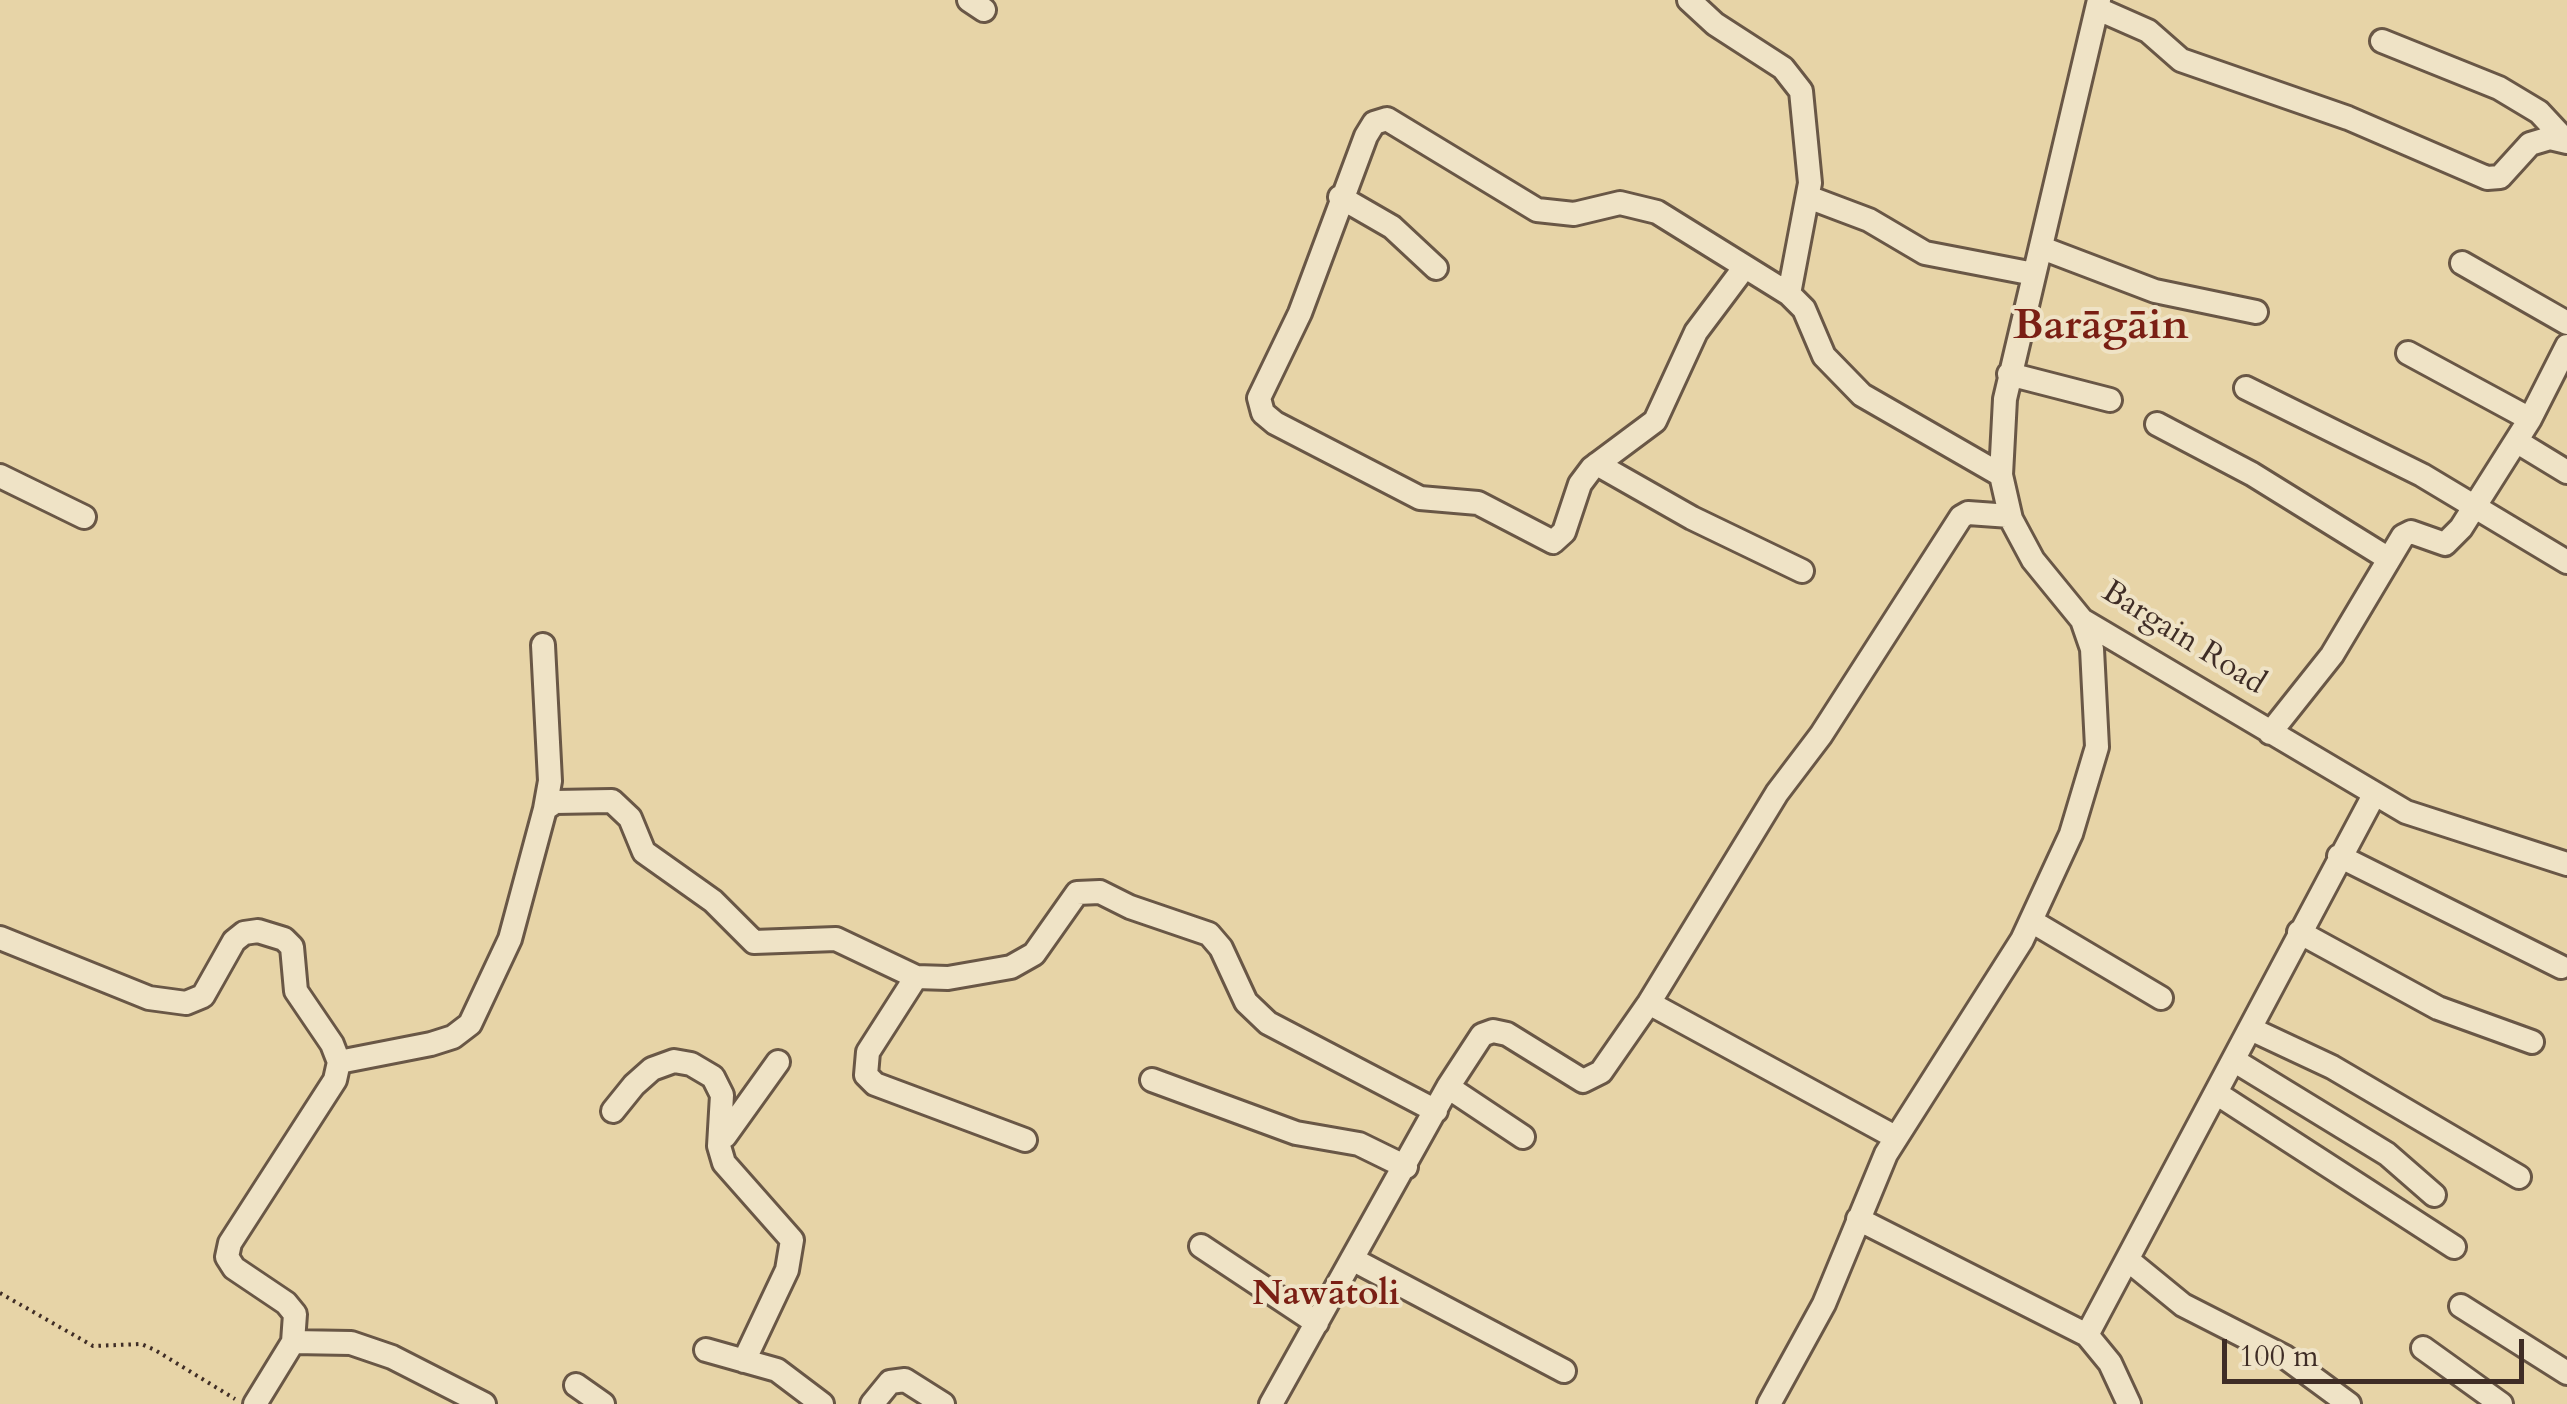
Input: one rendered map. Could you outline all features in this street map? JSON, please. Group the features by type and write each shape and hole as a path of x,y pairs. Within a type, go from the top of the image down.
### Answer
{"street":[{"path":"1689,0 1715,24 1783,68 1801,91 1810,162 1808,197 1789,294"},
{"path":"2098,4 2148,30 2181,60 2348,118 2487,178 2500,177 2511,169 2530,144 2550,138 2567,142 2539,112 2500,88 2382,41"},
{"name":"Bargain Road","path":"2098,4 2009,374 2000,433 2000,475 2010,516 2033,560 2082,620 2374,796 2472,836 2567,864"},
{"path":"1744,268 1696,332 1655,421 1597,464 1580,484 1564,532 1553,542 1478,503 1420,498 1263,412 1259,398 1300,312 1366,136 1374,123 1388,119 1537,210 1559,215 1637,204 1657,212 1789,294 1804,309 1824,356 1862,396 2000,475"},
{"path":"1340,197 1392,226 1436,268"},
{"path":"1808,197 1869,220 1925,253 2034,274"},
{"path":"2042,248 2156,291 2256,312"},
{"path":"2462,263 2567,323"},
{"path":"2270,733 2332,655 2389,559 2411,532 2445,544 2475,507 2530,419 2567,346"},
{"path":"2408,354 2530,419"},
{"path":"2009,374 2110,400"},
{"path":"2246,388 2475,507 2567,562"},
{"path":"2157,424 2252,474 2389,559"},
{"path":"2516,441 2567,472"},
{"path":"1597,464 1692,518 1802,571"},
{"path":"0,476 84,517"},
{"path":"1271,1404 1474,1045 1493,1031 1520,1042 1572,1077 1594,1079 1649,1003 1777,793 1821,734 1961,517 1968,513 2010,516"},
{"path":"1769,1404 1824,1304 1895,1137 2033,922 2071,834 2096,747 2092,649 2082,620"},
{"path":"339,1062 453,1038 470,1024 510,939 545,809 550,781 543,645"},
{"path":"2087,1335 2216,1093 2254,1030 2299,932 2374,796"},
{"path":"545,809 554,802 612,801 622,806 644,852 712,901 754,942 836,940 916,976 948,978 1011,967 1034,954 1076,893 1100,892 1130,907 1209,934 1222,948 1246,1002 1268,1023 1436,1111"},
{"path":"2340,856 2561,967"},
{"path":"2033,922 2161,998"},
{"path":"0,938 148,998 186,1003 203,996 234,941 244,932 284,939 292,947 296,991 332,1044 339,1062 335,1080 230,1243 228,1257 234,1268 286,1302 295,1314 293,1342 256,1404"},
{"path":"2299,932 2438,1008 2532,1042"},
{"path":"916,976 868,1052 866,1075 875,1084 1024,1140"},
{"path":"1649,1003 1895,1137"},
{"path":"2254,1030 2332,1067 2519,1178"},
{"path":"2235,1061 2388,1154 2434,1195"},
{"path":"613,1111 652,1069 674,1062 691,1064 713,1077 722,1095 720,1146 732,1176 792,1240 787,1270 744,1360"},
{"path":"720,1146 778,1062"},
{"path":"1152,1080 1296,1133 1360,1144 1406,1167"},
{"path":"1448,1086 1523,1137"},
{"path":"2216,1093 2454,1248"},
{"path":"1858,1220 2087,1335 2110,1362 2128,1404"},
{"path":"1201,1246 1317,1323"},
{"path":"1352,1259 1564,1371"},
{"path":"2128,1260 2183,1305 2285,1356 2349,1404"},
{"path":"2462,1306 2567,1373"},
{"path":"293,1342 351,1343 392,1357 484,1404"},
{"path":"2424,1348 2501,1404"},
{"path":"706,1350 789,1377 822,1404"},
{"path":"872,1404 890,1382 905,1380 943,1404"},
{"path":"576,1384 604,1404"}],"path":[{"path":"0,1293 93,1346 106,1349 141,1344 156,1350 244,1404"}],"district":[{"name":"Barāgāin","path":"2101,328"},
{"name":"Nawātoli","path":"1326,1296"}]}
